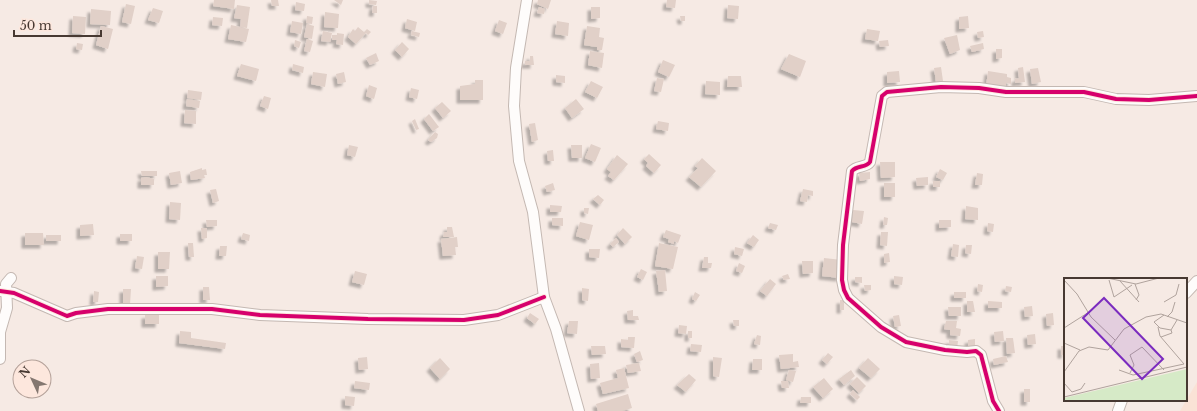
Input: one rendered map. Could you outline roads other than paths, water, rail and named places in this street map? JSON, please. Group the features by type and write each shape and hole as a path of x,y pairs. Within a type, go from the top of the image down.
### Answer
{"street":[{"path":"527,0 517,60 514,106 519,161 533,212 544,297 556,329 579,411"},
{"path":"998,411 993,401 981,355 976,351 967,352 945,350 906,342 896,338 858,308 848,298 844,290 843,245 852,171 856,167 866,165 870,162 882,96 887,92 941,87 979,88 1006,92 1084,92 1116,99 1149,100 1197,96"},
{"path":"0,359 0,332 7,308 3,291 11,278"},
{"path":"1187,292 1197,281"},
{"path":"3,291 67,316 76,313 108,310 212,309 260,315 368,319 464,320 498,315 544,297"},
{"path":"1118,411 1122,401"}]}
